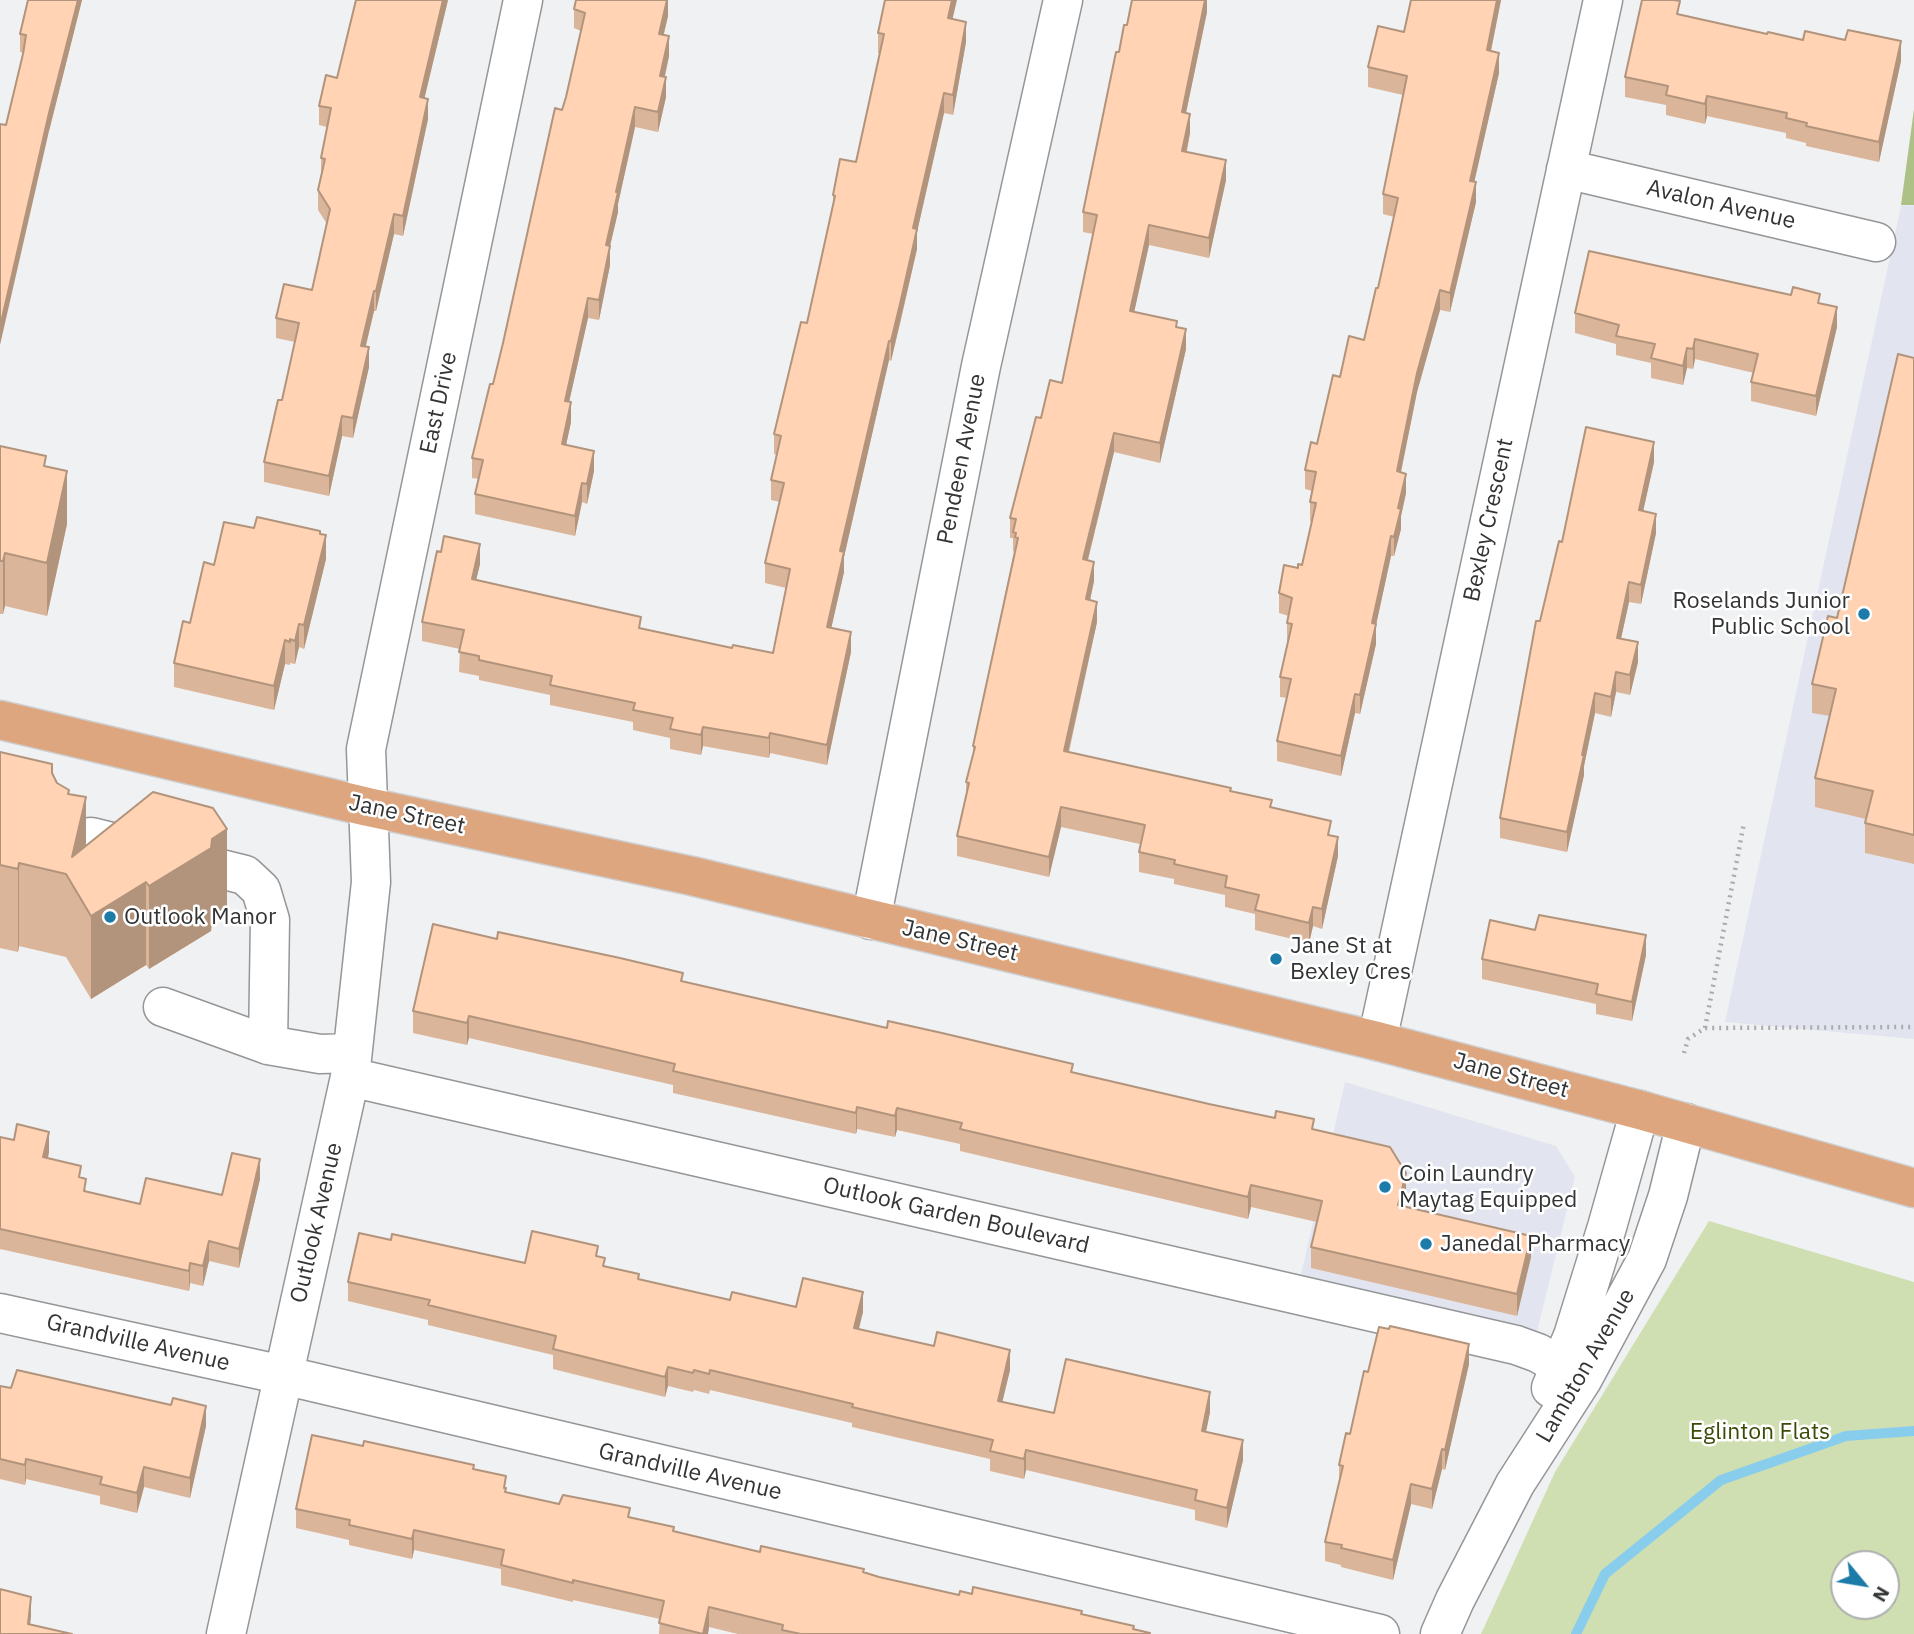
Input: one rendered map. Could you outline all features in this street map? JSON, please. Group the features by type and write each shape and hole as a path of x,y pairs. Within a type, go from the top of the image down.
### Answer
{"main road":[{"name":"Jane Street","path":"0,720 368,807 692,876 1377,1041 1640,1110 1914,1188"}],"street":[{"name":"East Drive","path":"368,807 366,749 523,0"},
{"name":"Pendeen Avenue","path":"871,920 981,366 1063,0"},
{"name":"Bexley Crescent","path":"1377,1041 1603,0"},
{"name":"Avalon Avenue","path":"1566,169 1876,242"},
{"name":"Outlook Avenue","path":"226,1634 351,1065 371,882 368,807"},
{"path":"73,852 91,837 245,875 261,890 270,920 268,1045"},
{"name":"Outlook Garden Boulevard","path":"163,1007 268,1045 320,1054 351,1065 383,1083 1516,1345 1559,1365"},
{"name":"Lambton Avenue","path":"1515,1484 1559,1365 1573,1336 1640,1110"},
{"name":"Lambton Avenue","path":"1440,1634 1515,1484 1582,1380 1647,1259 1668,1196 1686,1123"},
{"name":"Grandville Avenue","path":"0,1312 1380,1634"}],"path":[{"path":"1705,1028 1744,823"},
{"path":"1684,1053 1688,1039 1705,1028 1912,1027"}],"shaded area":[{"name":"Roselands Junior Public School","path":"1914,205 1914,1039 1725,1022 1901,206"},
{"path":"1345,1082 1556,1146 1575,1177 1535,1340 1298,1288"}],"green space":[{"path":"1914,109 1914,205 1901,205"},
{"name":"Eglinton Flats","path":"1709,1221 1914,1282 1914,1634 1481,1634 1555,1472"}],"building":[{"path":"28,0 78,0 0,327 0,124 6,125 23,54 26,35 20,34"},
{"path":"356,0 443,0 420,97 428,99 403,216 394,214 361,346 369,347 353,418 342,416 329,476 264,462 278,400 282,400 299,323 276,318 284,284 312,290 330,209 318,190 331,108 319,106 326,75 337,78"},
{"path":"576,0 667,0 659,34 669,36 660,76 666,77 658,112 635,107 606,245 610,246 599,300 588,298 565,401 571,402 562,444 594,451 587,484 582,483 575,516 475,494 483,460 472,458 503,343 555,108 562,110 566,97 585,13 574,9"},
{"path":"885,0 952,0 948,18 966,22 953,95 944,93 913,228 917,229 900,304 840,551 844,552 827,627 851,632 827,745 770,733 769,738 703,727 701,735 670,729 673,718 633,710 635,703 550,685 552,676 479,660 479,656 459,652 464,630 422,622 437,551 441,552 444,536 480,544 472,579 641,617 639,628 732,648 733,645 773,653 790,569 765,563 784,483 771,480 781,436 774,434 801,322 807,323 835,196 833,195 840,159 856,162 884,34 878,33"},
{"path":"1132,0 1205,0 1182,112 1190,114 1182,151 1226,160 1209,238 1149,225 1130,311 1177,321 1176,327 1186,329 1160,443 1114,433 1083,559 1094,562 1086,599 1097,602 1064,751 1231,788 1230,791 1272,800 1270,807 1331,821 1328,835 1338,837 1322,909 1313,907 1309,923 1255,910 1259,895 1225,887 1227,876 1174,864 1175,860 1139,852 1145,825 1061,807 1049,857 957,836 969,783 966,782 975,747 973,746 1018,538 1013,532 1016,519 1010,518 1036,417 1041,418 1050,380 1062,383 1097,215 1083,212 1116,52 1119,52"},
{"path":"1411,0 1497,0 1487,50 1499,53 1470,181 1476,182 1450,293 1440,290 1417,373 1397,471 1406,474 1398,508 1401,509 1394,537 1391,536 1372,623 1376,624 1360,695 1355,694 1341,756 1277,741 1291,679 1280,677 1292,624 1287,623 1292,598 1279,593 1284,565 1298,568 1298,564 1302,565 1316,503 1310,502 1316,472 1305,470 1311,442 1317,444 1333,375 1340,377 1349,336 1364,340 1378,288 1398,198 1383,194 1407,76 1368,67 1378,26 1404,32"},
{"path":"1642,0 1680,1 1677,14 1803,40 1805,31 1845,40 1848,30 1901,41 1879,142 1806,126 1807,123 1786,118 1787,113 1707,96 1705,104 1666,95 1668,86 1625,77"},
{"path":"1589,251 1791,295 1793,287 1820,294 1818,303 1837,307 1816,396 1751,382 1758,354 1695,339 1693,349 1687,348 1683,366 1651,358 1655,344 1616,336 1619,325 1575,313"},
{"path":"1898,354 1914,358 1914,835 1865,823 1873,791 1815,778 1836,689 1812,684 1828,616 1837,618"},
{"path":"1586,427 1654,442 1639,510 1656,514 1641,585 1629,582 1617,638 1638,642 1630,675 1616,672 1611,697 1595,693 1567,832 1500,818 1536,621 1540,621 1559,541 1562,542"},
{"path":"0,446 46,456 44,466 67,471 47,563 5,553 3,561 0,561"},
{"path":"257,517 320,531 320,534 326,535 304,625 299,624 295,641 285,640 274,686 174,663 183,621 190,623 204,562 214,565 224,522 254,528"},
{"path":"0,752 52,764 52,773 57,783 69,790 68,794 86,797 72,857 153,792 213,808 227,829 212,839 211,848 149,886 146,882 91,916 66,874 19,863 18,869 0,865"},
{"path":"1539,915 1646,935 1632,1002 1596,994 1598,984 1482,959 1490,920 1535,930"},
{"path":"433,924 497,939 498,932 620,958 683,973 681,981 887,1028 888,1021 942,1033 1073,1064 1071,1072 1209,1104 1275,1118 1276,1111 1314,1119 1312,1129 1390,1147 1406,1173 1398,1205 1531,1236 1517,1294 1311,1247 1322,1201 1251,1185 1248,1197 960,1129 962,1123 897,1108 895,1116 857,1107 856,1113 673,1071 675,1064 583,1042 469,1016 467,1023 413,1011"},
{"path":"17,1124 49,1132 43,1157 81,1166 79,1177 86,1179 84,1191 140,1204 146,1178 222,1195 232,1153 260,1159 239,1249 209,1241 203,1266 190,1263 189,1271 0,1229 0,1137 14,1140"},
{"path":"532,1231 598,1246 596,1256 605,1258 603,1266 639,1274 638,1279 730,1300 732,1292 796,1307 803,1278 863,1292 854,1328 934,1346 937,1332 1010,1350 998,1401 1054,1413 1066,1359 1210,1392 1202,1431 1243,1440 1227,1508 1195,1500 1197,1490 1026,1450 1024,1459 990,1451 993,1440 710,1370 709,1374 694,1370 693,1373 668,1367 665,1377 553,1349 556,1336 428,1305 430,1300 348,1282 359,1233 391,1240 392,1234 525,1263"},
{"path":"1390,1326 1469,1344 1445,1450 1442,1449 1432,1489 1411,1484 1393,1560 1325,1542 1343,1466 1339,1465 1346,1433 1350,1434 1364,1371 1368,1372 1379,1327 1389,1329"},
{"path":"17,1370 171,1405 173,1398 206,1406 190,1478 144,1467 137,1493 100,1484 102,1477 26,1459 25,1465 0,1459 0,1386 11,1388"},
{"path":"312,1435 363,1446 364,1441 474,1465 473,1469 506,1476 505,1492 559,1504 563,1495 630,1508 628,1517 674,1527 673,1531 760,1552 761,1546 864,1569 863,1572 879,1577 959,1595 960,1591 972,1594 973,1587 1082,1611 1081,1614 1134,1626 1133,1629 1150,1633 801,1634 782,1630 783,1625 709,1607 703,1634 659,1623 664,1601 501,1565 504,1550 414,1530 412,1539 349,1525 350,1520 296,1509"},
{"path":"0,1589 31,1597 28,1624 72,1634 0,1634"}],"waterway":[{"path":"1576,1634 1605,1574 1721,1480 1846,1436 1914,1431"}],"place":[{"name":"Roselands Junior Public School","path":"1864,614"},
{"name":"Outlook Manor","path":"110,917"},
{"name":"Jane St at Bexley Cres","path":"1276,959"},
{"name":"Coin Laundry Maytag Equipped","path":"1385,1187"},
{"name":"Janedal Pharmacy","path":"1426,1244"}]}
